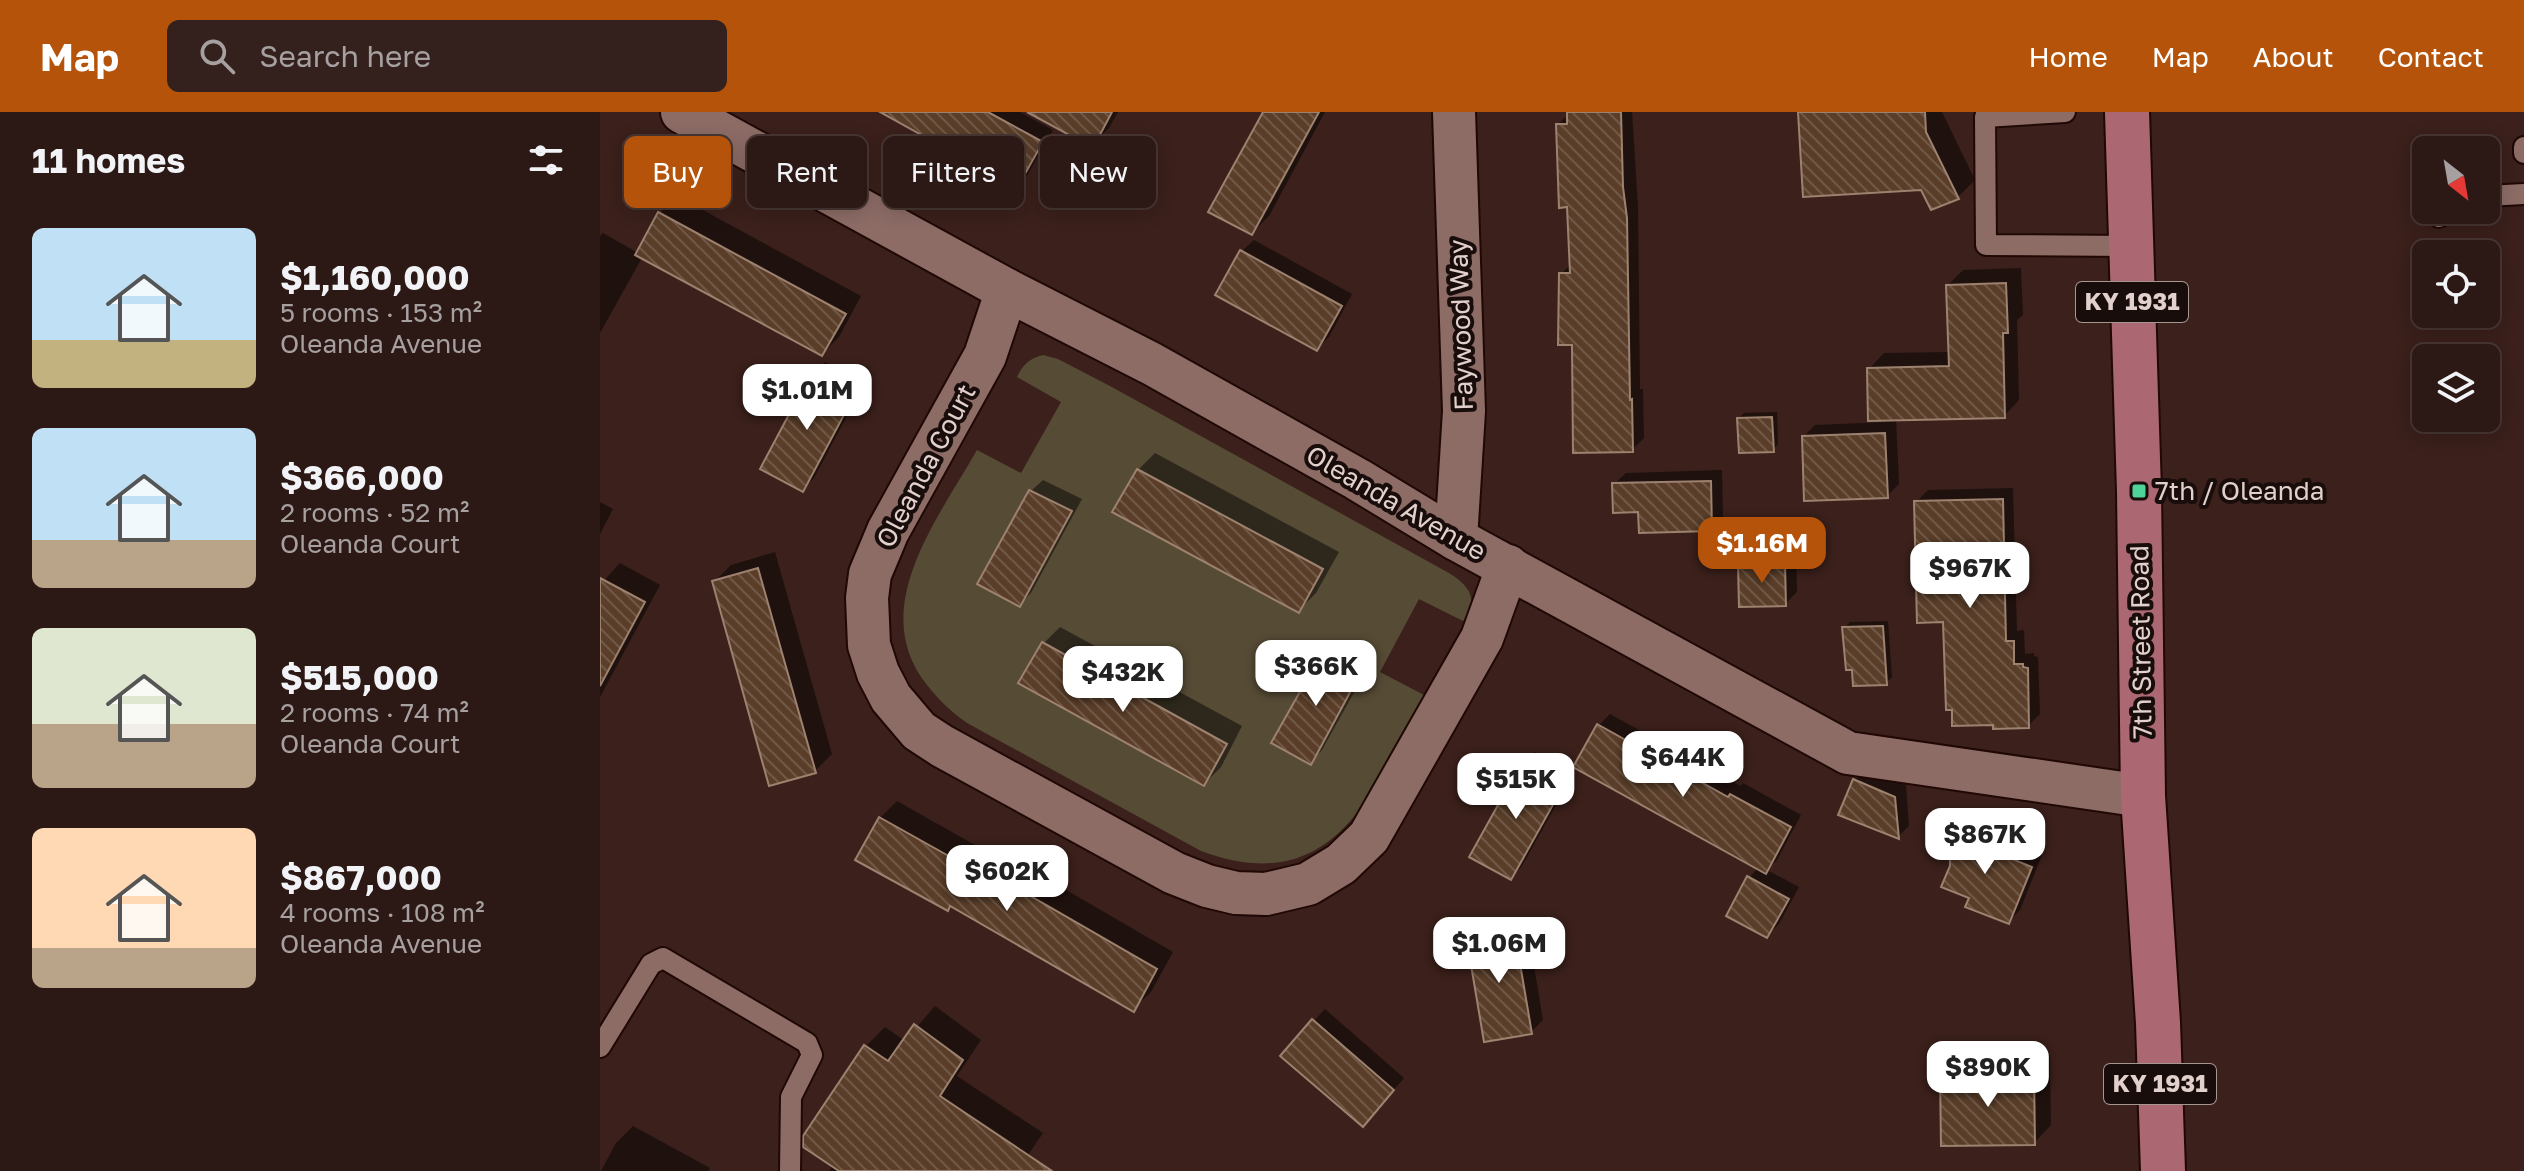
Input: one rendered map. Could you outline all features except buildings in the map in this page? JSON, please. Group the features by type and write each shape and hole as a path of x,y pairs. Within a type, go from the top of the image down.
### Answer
{"main road":[{"name":"7th Street Road","path":"2127,112 2139,491 2143,796 2158,1023 2163,1171"}],"street":[{"name":"Oleanda Avenue","path":"682,112 1007,290 1152,364 1357,479 1456,539 1848,753 2143,796"},
{"name":"Faywood Way","path":"1454,112 1464,411 1456,539"},
{"name":"Oleanda Court","path":"1007,290 985,356 888,531 870,574 869,645 878,673 891,698 919,731 942,746 1174,873 1207,886 1236,893 1266,894 1308,884 1341,864 1369,837 1482,638 1508,566"}],"lane":[{"path":"2065,112 1985,117 1986,245 2130,246"},
{"path":"2500,195 2524,194"},
{"path":"600,1047 651,964 663,958 807,1043 812,1055 791,1097 790,1171"}],"shaded area":[{"path":"1043,355 1058,359 1110,386 1449,573 1467,588 1471,606 1463,621 1419,599 1380,672 1424,695 1367,800 1344,828 1317,849 1285,861 1247,863 1201,851 967,723 927,685 910,656 904,626 906,595 914,565 944,505 977,450 1021,473 1061,402 1017,377 1027,363"}],"place":[{"name":"7th / Oleanda","path":"2139,491"}]}
